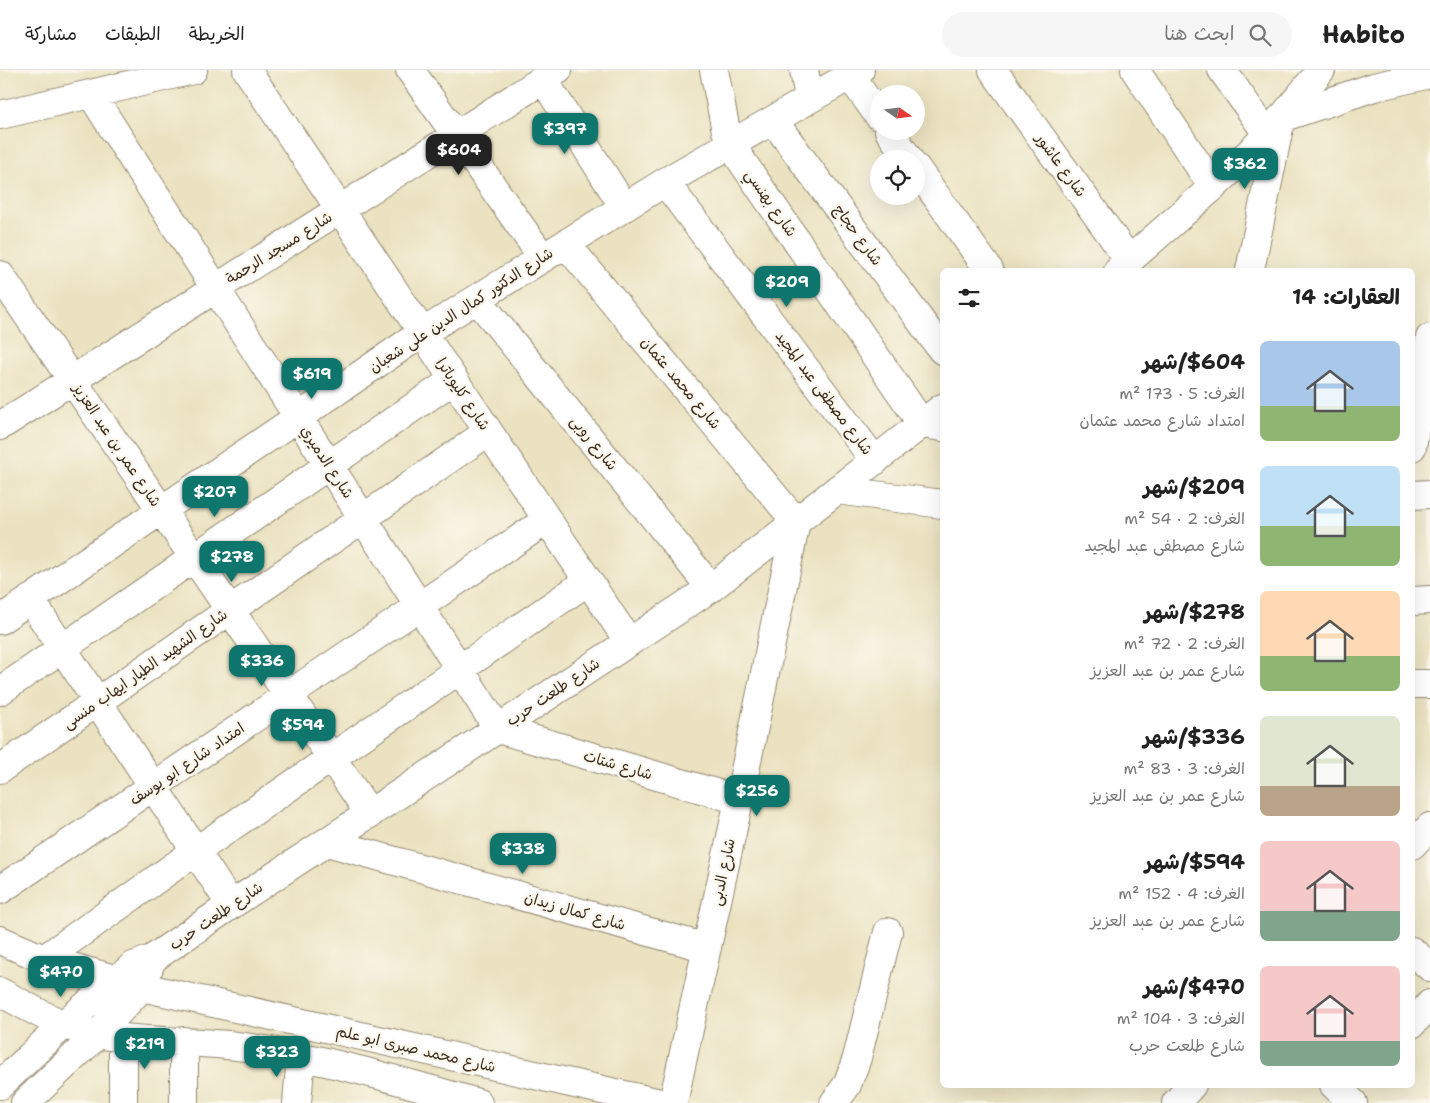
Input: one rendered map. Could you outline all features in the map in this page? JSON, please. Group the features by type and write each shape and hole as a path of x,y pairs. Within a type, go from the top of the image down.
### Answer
{"street":[{"path":"0,115 193,70"},
{"name":"شارع كليوباترا","path":"248,70 629,642"},
{"path":"410,70 543,258"},
{"name":"شارع بهنسي","path":"714,70 723,119 730,143 936,420"},
{"path":"804,70 809,98"},
{"name":"شارع عاشور","path":"993,70 1124,265"},
{"path":"1135,70 1212,187"},
{"path":"1222,70 1275,126"},
{"path":"1124,265 1212,187 1275,126 1320,70"},
{"path":"855,73 870,100"},
{"name":"شارع الدكتور كمال الدين على شعبان","path":"0,620 422,333 665,182 855,73"},
{"path":"1275,126 1374,87 1430,74"},
{"path":"551,75 624,208"},
{"name":"شارع مسجد الرحمة","path":"0,426 551,75"},
{"name":"شارع الدميري","path":"91,94 498,729"},
{"name":"شارع حجاج","path":"773,120 940,347"},
{"path":"1250,268 1275,126"},
{"path":"925,181 988,268"},
{"name":"شارع مصطفى عبد المجيد","path":"665,182 875,461"},
{"name":"شارع محمد عثمان","path":"566,244 796,522"},
{"name":"شارع عمر بن عبد العزيز","path":"0,275 370,814"},
{"name":"شارع روبى","path":"477,299 711,588"},
{"path":"1415,428 1430,338"},
{"path":"0,691 453,380"},
{"name":"شارع طلعت حرب","path":"25,1103 111,1036 129,984 133,966 152,960 231,905 711,588 875,461 936,420"},
{"name":"شارع الشهيد الطيار ايهاب منسى","path":"0,769 488,432"},
{"path":"837,490 940,504"},
{"path":"1415,494 1430,494"},
{"name":"امتداد شارع ابو يوسف","path":"0,890 547,520"},
{"name":"شارع الدبى","path":"673,1103 739,800 796,522"},
{"path":"44,959 588,581"},
{"path":"30,600 231,905"},
{"path":"1415,601 1430,600"},
{"path":"1415,684 1430,684"},
{"name":"شارع شتات","path":"498,729 739,800"},
{"path":"1415,842 1430,827"},
{"name":"شارع كمال زيدان","path":"328,842 707,948"},
{"path":"834,1103 847,1085 857,1058 888,932"},
{"name":"شارع محمد صبرى ابو علم","path":"0,940 44,959 129,984 660,1103"},
{"path":"1415,954 1430,967"},
{"name":"شارع طلعت حرب","path":"0,1085 64,1024 129,984"},
{"path":"0,992 64,1024 111,1036 244,1046 300,1056 397,1092 478,1103"},
{"path":"1415,1021 1430,1004"},
{"path":"111,1036 124,1103"},
{"path":"184,1040 184,1103"},
{"path":"297,1103 300,1056"},
{"path":"1176,1103 1189,1088"}]}
